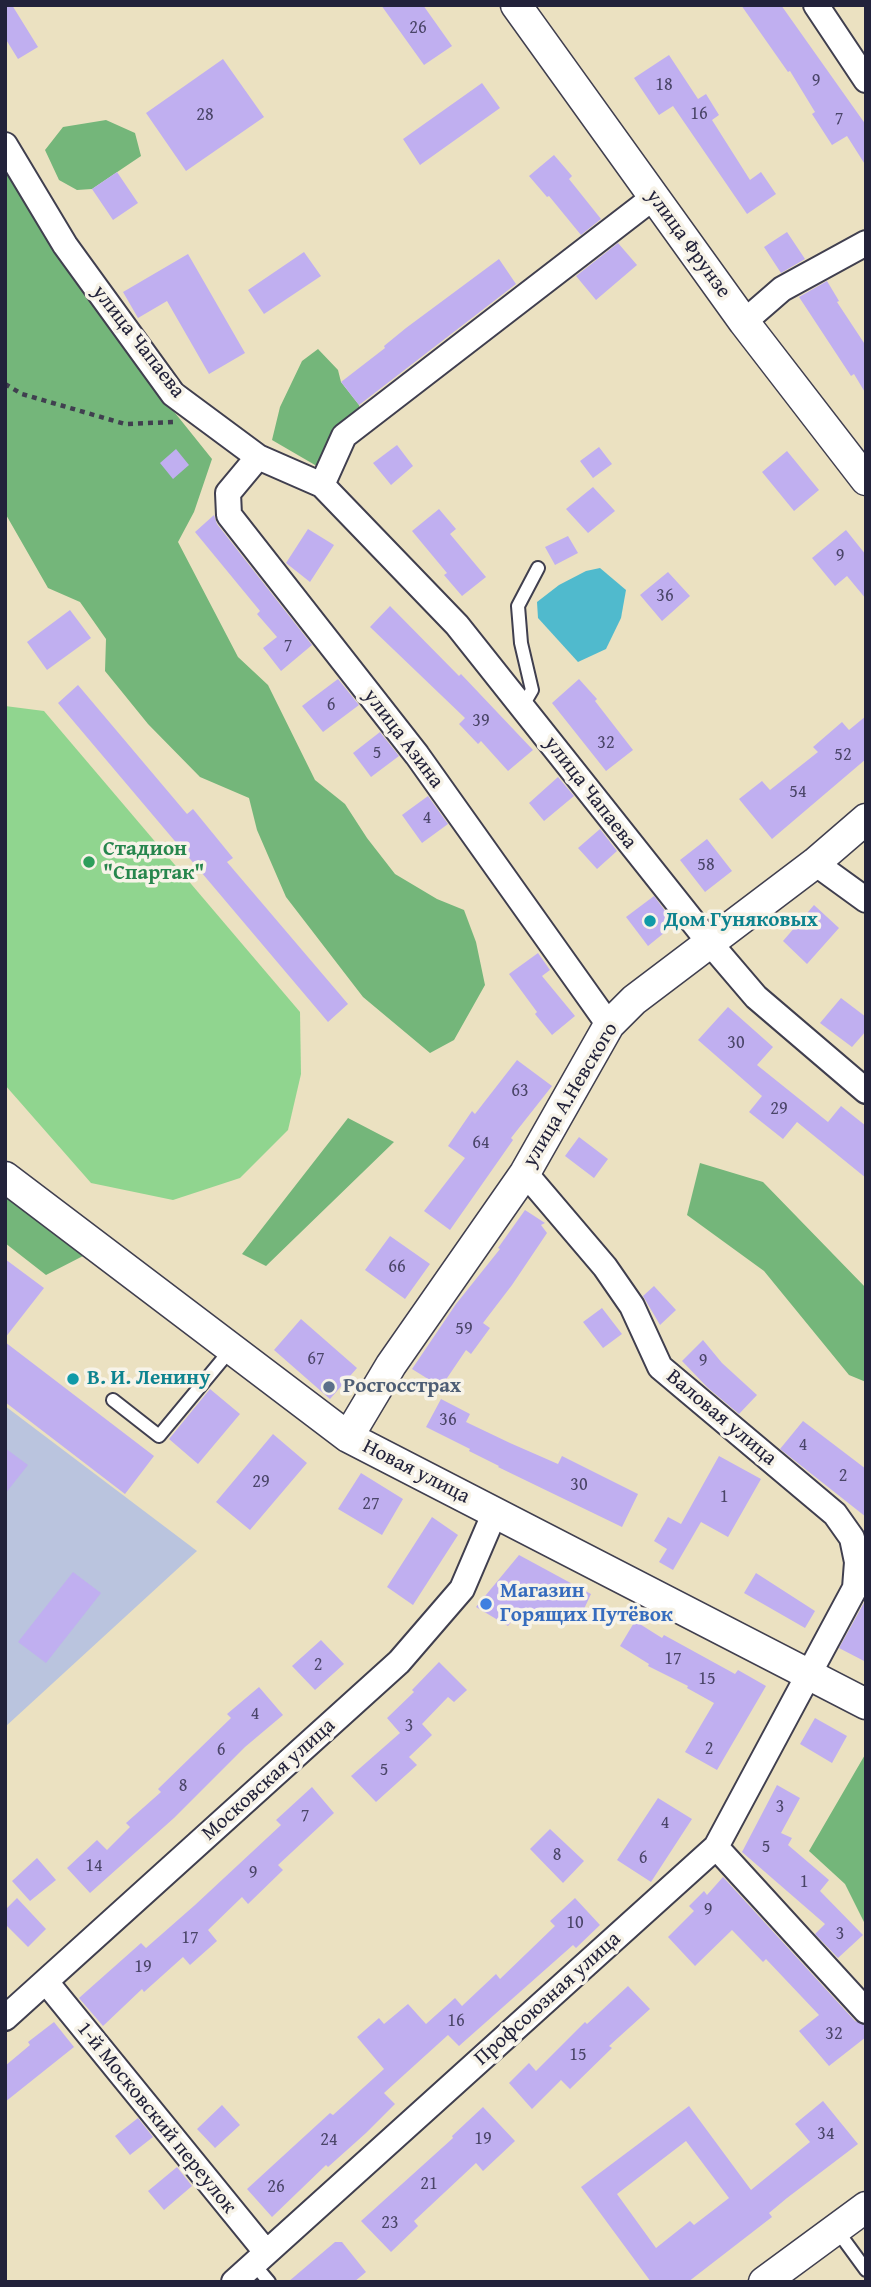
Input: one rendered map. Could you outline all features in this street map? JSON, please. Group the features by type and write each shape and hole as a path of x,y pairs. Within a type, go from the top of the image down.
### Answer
{"street":[{"name":"улица Фрунзе","path":"516,5 744,322 866,480"},
{"path":"816,5 866,80"},
{"name":"улица Чапаева","path":"5,145 65,244 173,394 258,457 322,485 457,625 709,942 756,997 866,1091"},
{"path":"322,485 344,436 654,197"},
{"path":"744,322 782,289 866,243"},
{"name":"улица Азина","path":"258,457 228,493 229,515 417,755 609,1025"},
{"name":"улица А.Невского","path":"348,1437 391,1365 525,1173 609,1025 634,1000 815,863 866,819"},
{"path":"815,863 866,900"},
{"name":"Валовая улица","path":"525,1173 605,1267 632,1307 660,1367 835,1514 852,1538 857,1562 855,1588 809,1674"},
{"name":"Новая улица","path":"5,1177 348,1437 866,1704"},
{"name":"Московская улица","path":"5,2018 47,1983 399,1662 462,1590 495,1512"},
{"name":"Профсоюзная улица","path":"234,2282 263,2266 716,1847 809,1674"},
{"path":"716,1847 866,2011"},
{"name":"1-й Московский переулок","path":"47,1983 263,2266"},
{"path":"764,2282 866,2207"}],"lane":[{"path":"522,707 531,690 521,643 519,606 538,568"},
{"path":"113,1400 159,1436 233,1348"},
{"path":"836,2229 866,2270"}],"path":[{"path":"5,384 22,394 125,424 210,421"}],"shaded area":[{"path":"5,1406 197,1551 5,1727"}],"green space":[{"path":"106,120 135,133 141,156 92,189 77,190 59,180 45,150 63,127"},
{"path":"5,170 139,368 212,459 194,512 178,542 238,657 268,685 315,780 345,804 395,874 437,899 464,910 476,942 485,985 454,1040 430,1053 363,997 286,897 257,830 249,798 200,777 148,724 105,671 106,639 80,602 48,588 5,513"},
{"path":"318,349 338,370 341,382 359,405 362,422 327,472 272,440 280,407 302,361"},
{"name":"Стадион \"Спартак\"","path":"5,706 44,711 300,1012 301,1074 288,1130 240,1178 173,1200 91,1183 5,1085"},
{"path":"348,1118 394,1142 266,1266 242,1254"},
{"path":"700,1163 763,1182 866,1288 866,1382 849,1375 764,1271 687,1215"},
{"path":"5,1194 83,1256 46,1275 5,1243"},
{"path":"866,1753 866,1926 845,1884 809,1851"}],"water":[{"path":"600,568 626,590 621,618 606,649 578,662 538,618 537,602 559,585 586,571"}],"building":[{"path":"5,5 12,5 38,47 18,59 5,38"},
{"path":"381,5 423,5 452,46 424,65"},
{"path":"741,5 781,5 866,125 866,166 847,136 832,145 790,71 788,72"},
{"path":"669,55 698,99 706,94 719,115 712,120 750,180 761,172 776,194 747,214 673,106 659,115 634,78"},
{"path":"223,59 264,117 186,171 146,113"},
{"path":"482,83 500,108 420,165 403,139"},
{"path":"554,155 572,176 569,179 601,219 581,235 529,176"},
{"path":"117,172 138,203 113,220 92,189"},
{"path":"787,232 805,259 781,273 764,247"},
{"path":"618,243 637,265 596,300 576,276"},
{"path":"304,252 321,276 264,314 248,290"},
{"path":"188,254 245,353 209,374 167,301 138,318 123,292"},
{"path":"499,259 516,284 359,405 341,382 406,328"},
{"path":"827,281 839,301 837,302 866,346 866,394 854,374 851,376 799,297"},
{"path":"397,445 413,466 391,485 373,463"},
{"path":"599,447 612,464 593,478 580,461"},
{"path":"176,449 189,465 173,479 160,463"},
{"path":"787,451 819,490 794,511 762,472"},
{"path":"593,487 615,511 588,533 566,509"},
{"path":"439,509 456,529 450,534 486,577 462,596 444,575 447,573 412,531"},
{"path":"214,515 217,524 312,645 281,671 263,648 277,637 257,614 260,611 195,532"},
{"path":"308,529 334,545 310,582 286,563"},
{"path":"846,530 866,555 866,599 847,576 835,586 812,558"},
{"path":"568,536 578,553 555,565 545,547"},
{"path":"668,572 690,596 662,621 640,595"},
{"path":"390,606 459,676 461,674 533,750 508,771 481,741 478,744 459,724 465,718 370,627"},
{"path":"70,610 91,638 47,670 27,642"},
{"path":"338,679 359,705 323,732 302,706"},
{"path":"579,679 597,699 595,701 633,750 606,771 552,703"},
{"path":"78,685 187,814 193,809 233,858 227,862 348,1004 328,1022 58,703"},
{"path":"866,716 866,759 772,839 739,799 762,781 770,790 818,752 813,747 842,722 849,730"},
{"path":"380,732 399,756 371,777 353,753"},
{"path":"558,777 574,796 544,821 529,803"},
{"path":"428,796 448,824 422,843 402,815"},
{"path":"600,829 617,851 597,869 578,848"},
{"path":"707,839 732,871 705,892 680,860"},
{"name":"Дом Гуняковых","path":"654,896 675,924 648,946 626,917"},
{"path":"814,905 839,928 807,964 783,941"},
{"path":"538,953 550,970 542,976 575,1016 552,1035 509,974"},
{"path":"841,998 866,1017 866,1031 852,1047 820,1023"},
{"path":"728,1007 773,1047 757,1065 828,1122 841,1106 866,1126 866,1178 797,1122 783,1139 749,1112 762,1096 698,1040"},
{"path":"517,1060 552,1086 511,1138 513,1140 450,1230 424,1211 465,1158 448,1146 472,1111 475,1114"},
{"path":"579,1137 608,1159 594,1178 565,1156"},
{"path":"525,1210 545,1223 541,1225 547,1233 483,1323 490,1328 471,1354 466,1350 441,1387 412,1369 456,1304 500,1249 498,1248"},
{"path":"390,1236 430,1264 405,1299 365,1270"},
{"path":"5,1259 44,1288 5,1338"},
{"path":"654,1286 676,1310 660,1325 643,1296"},
{"path":"602,1308 622,1334 603,1348 583,1322"},
{"path":"301,1319 357,1368 330,1399 274,1350"},
{"path":"703,1340 722,1363 757,1395 739,1414 682,1361"},
{"path":"5,1342 154,1456 125,1494 5,1402"},
{"path":"210,1389 240,1414 198,1464 169,1439"},
{"path":"441,1399 470,1414 466,1422 558,1464 562,1456 638,1494 622,1527 498,1467 469,1451 470,1449 426,1427"},
{"path":"803,1421 866,1469 866,1517 780,1449"},
{"path":"273,1434 307,1463 250,1530 216,1502"},
{"path":"5,1448 28,1465 5,1494"},
{"path":"719,1456 761,1479 728,1537 701,1522 673,1570 659,1562 667,1549 654,1541 668,1517 681,1524"},
{"path":"361,1473 403,1499 382,1535 338,1509"},
{"path":"432,1517 458,1535 413,1605 387,1587"},
{"path":"519,1555 591,1594 577,1624 548,1609 542,1623 521,1610 508,1626 476,1607"},
{"path":"73,1572 101,1593 46,1663 18,1642"},
{"path":"756,1573 815,1611 805,1628 744,1593"},
{"path":"866,1599 866,1662 839,1648"},
{"path":"635,1621 662,1638 664,1635 735,1674 738,1670 766,1686 717,1770 685,1752 714,1703 687,1688 688,1686 648,1666 649,1664 620,1646"},
{"path":"321,1640 344,1664 315,1690 292,1666"},
{"path":"439,1662 467,1690 454,1702 448,1697 422,1724 432,1735 409,1757 417,1765 376,1802 351,1776 400,1733 387,1718"},
{"path":"259,1687 283,1715 245,1747 174,1818 90,1893 67,1868 97,1840 107,1850 130,1827 126,1823 161,1792 158,1789 231,1718 227,1714"},
{"path":"815,1718 847,1736 832,1763 800,1744"},
{"path":"777,1785 800,1798 781,1833 792,1838 788,1845 829,1880 820,1891 863,1935 838,1958 815,1934 825,1924 742,1852"},
{"path":"312,1787 334,1813 278,1865 283,1870 248,1904 242,1897 208,1930 217,1941 190,1965 183,1957 144,1992 142,1989 103,2026 79,1998 141,1943 146,1948 195,1905 281,1825 276,1820"},
{"path":"658,1798 692,1819 651,1882 617,1860"},
{"path":"550,1829 584,1861 563,1883 530,1849"},
{"path":"37,1858 56,1880 30,1901 12,1881"},
{"path":"723,1877 855,2021 866,2025 866,2037 829,2066 799,2031 819,2015 766,1959 763,1962 732,1930 695,1966 668,1937 694,1911 689,1906 704,1891 707,1895"},
{"path":"17,1898 46,1929 28,1947 5,1924 5,1910"},
{"path":"575,1898 600,1925 576,1948 573,1945 459,2046 448,2035 384,2093 395,2104 272,2217 247,2189 330,2113 333,2115 384,2069 357,2037 379,2018 384,2024 408,2004 426,2024 455,1998 462,2006 496,1974 500,1979 555,1926 550,1921"},
{"path":"628,1986 650,2009 609,2046 612,2048 570,2089 561,2080 532,2109 509,2083 529,2063 536,2071 585,2022 587,2024"},
{"path":"54,2022 74,2047 5,2102 5,2066 30,2045 28,2042"},
{"path":"823,2101 858,2144 787,2198 769,2213 772,2217 688,2282 651,2282 581,2187 689,2106 751,2190 810,2142 795,2124","holes":["686,2141 729,2198 694,2225 690,2221 656,2248 617,2194"]},
{"path":"222,2105 240,2125 215,2148 197,2129"},
{"path":"483,2107 515,2141 483,2171 476,2163 414,2221 418,2226 391,2252 361,2221 453,2138 452,2136"},
{"path":"138,2118 153,2137 130,2155 115,2136"},
{"path":"177,2167 192,2186 164,2210 148,2191"},
{"path":"335,2242 342,2242 366,2272 354,2282 288,2282"}],"place":[{"name":"Стадион \"Спартак\"","path":"89,862"},
{"name":"Дом Гуняковых","path":"650,921"},
{"name":"В. И. Ленину","path":"73,1379"},
{"name":"Росгосстрах","path":"329,1387"},
{"name":"Магазин Горящих Путёвок","path":"486,1604"}]}
